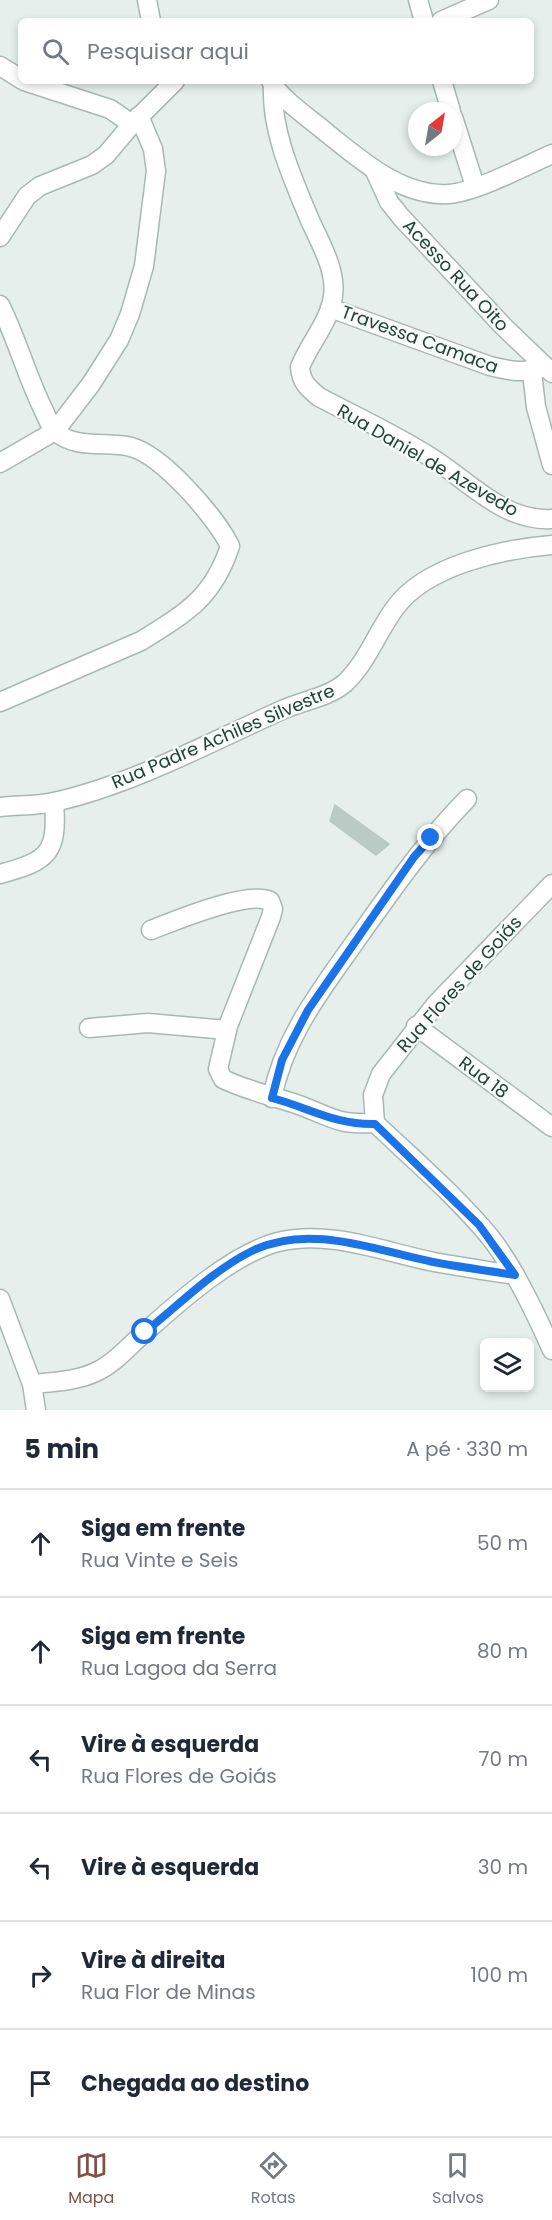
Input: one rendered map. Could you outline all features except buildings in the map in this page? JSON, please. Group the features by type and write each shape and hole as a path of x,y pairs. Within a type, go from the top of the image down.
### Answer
{"street":[{"path":"147,0 150,18"},
{"path":"418,0 423,18"},
{"path":"448,18 489,0"},
{"path":"0,66 18,77"},
{"path":"0,463 55,431 91,384 119,340 140,286 151,227 156,171 153,149 135,120 110,109 35,84"},
{"path":"0,237 27,196 40,186 92,165 106,155 168,84"},
{"name":"Rua Daniel de Azevedo","path":"272,84 273,113 291,174 331,273 333,295 330,308 300,367 300,376 307,388 319,397 432,458 502,507 537,520 552,519"},
{"path":"273,84 354,155 407,187 431,193 451,194 546,161"},
{"path":"443,84 448,102"},
{"path":"462,145 475,186"},
{"name":"Acesso Rua Oito","path":"373,167 389,202 543,371"},
{"path":"0,305 32,385 55,431 76,442 128,446 154,459 208,510 231,546 222,572 214,585 162,628 141,641 0,702"},
{"name":"Travessa Camaca","path":"330,308 490,366 511,371 543,371"},
{"path":"543,371 536,406 552,465"},
{"name":"Rua Padre Achiles Silvestre","path":"0,807 54,802 140,774 299,702 328,693 344,684 371,652 396,607 418,586 446,569 528,547 552,545"},
{"path":"272,1098 282,1060 321,989 414,857 467,799"},
{"path":"0,874 32,865 49,851 56,829 54,802"},
{"name":"Rua Flores de Goiás","path":"375,1124 373,1095 381,1074 416,1026 552,884"},
{"path":"151,930 255,898 270,902 273,909 271,917 227,1030 218,1069 223,1079 272,1098 299,1105 340,1122 375,1124 439,1183 485,1231 515,1275 552,1350"},
{"path":"89,1028 148,1023 227,1030"},
{"name":"Rua 18","path":"416,1026 552,1127"},
{"path":"32,1384 72,1380 111,1364 145,1332 234,1261 259,1248 298,1240 339,1240 433,1262 515,1275"},
{"path":"0,1299 32,1384 36,1410"}],"route":[{"path":"145,1332 234,1261 252,1250 280,1242 339,1240 433,1262 515,1275 479,1225 439,1183 375,1124 350,1124 327,1119 299,1105 272,1098 282,1060 308,1010 414,857 431,838"}]}
